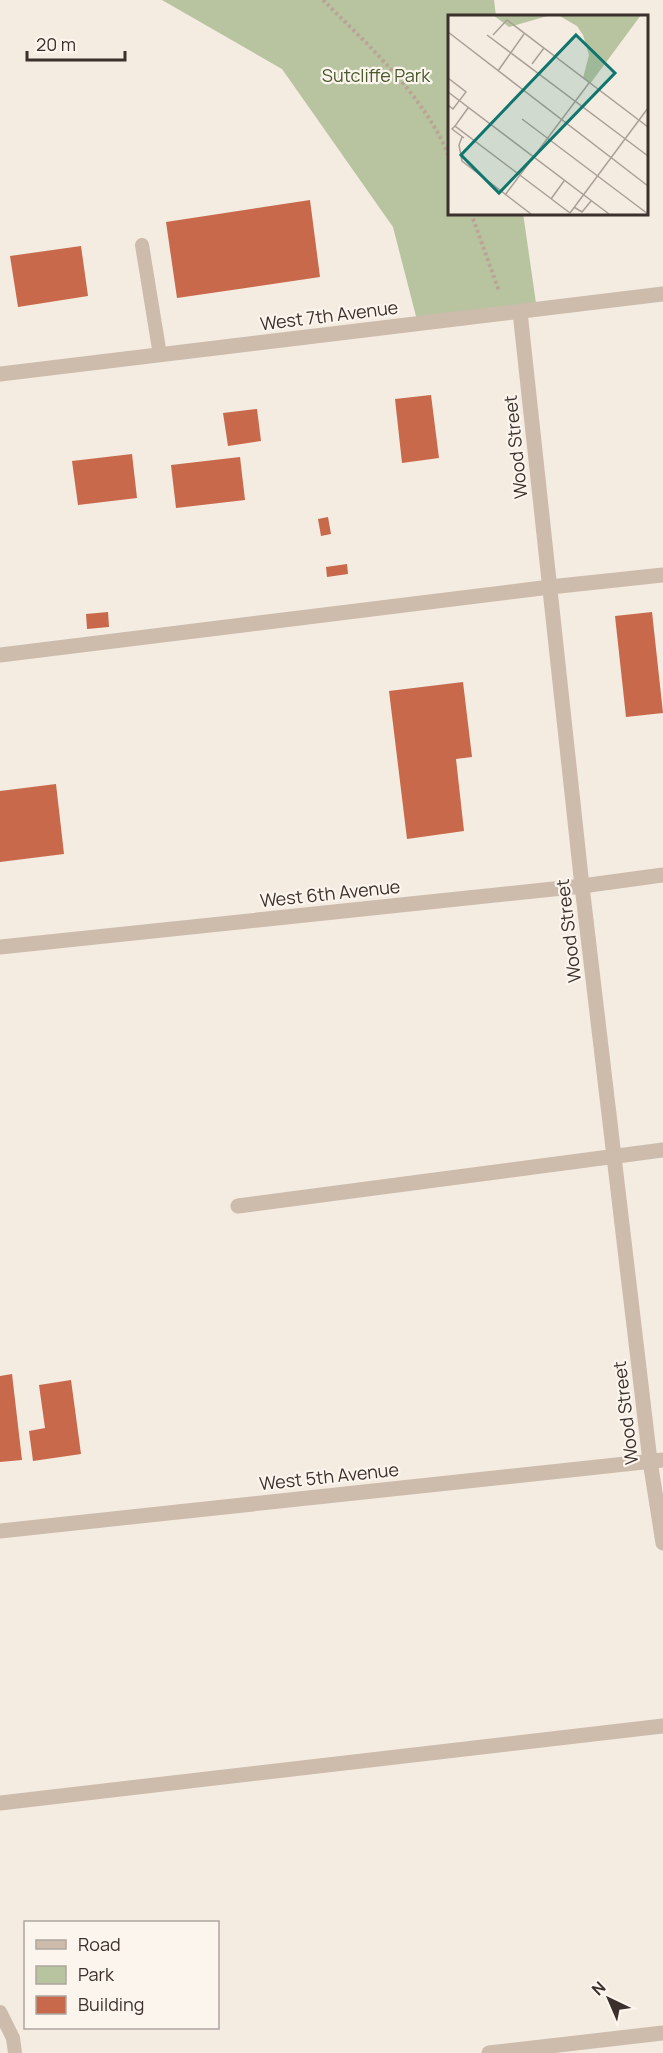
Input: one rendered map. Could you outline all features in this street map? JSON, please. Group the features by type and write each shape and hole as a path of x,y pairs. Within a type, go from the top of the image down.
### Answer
{"street":[{"name":"West 7th Avenue","path":"0,374 663,294"},
{"name":"Wood Street","path":"514,313 550,587 614,1157 657,1460 663,1543"},
{"path":"0,655 663,575"},
{"name":"West 6th Avenue","path":"0,947 582,886 663,875"},
{"path":"238,1206 663,1150"},
{"name":"West 5th Avenue","path":"0,1531 657,1460"},
{"path":"0,1803 663,1726"},
{"path":"489,2053 663,2033"}],"lane":[{"path":"141,245 160,355"},
{"path":"0,2012 13,2038 15,2053"}],"path":[{"path":"323,0 393,73 420,105 448,154"},
{"path":"471,214 514,313"}],"green space":[{"name":"Sutcliffe Park","path":"162,0 494,0 496,15 448,15 448,214 523,214 537,310 418,324 393,227 282,69"}],"building":[{"path":"310,200 320,277 177,298 166,222"},
{"path":"81,246 88,296 18,307 10,256"},
{"path":"431,395 439,458 402,463 395,399"},
{"path":"257,409 261,441 228,446 223,413"},
{"path":"132,454 137,498 78,505 72,461"},
{"path":"240,457 245,500 176,508 171,465"},
{"path":"328,517 331,534 321,536 318,519"},
{"path":"347,564 348,574 327,577 326,567"},
{"path":"108,612 109,627 87,629 86,614"},
{"path":"652,612 663,713 626,717 615,616"},
{"path":"463,682 472,757 456,759 464,831 407,839 389,691"},
{"path":"56,784 64,854 0,862 0,791"},
{"path":"12,1374 22,1460 0,1462 0,1376"},
{"path":"71,1380 81,1454 33,1461 29,1431 45,1428 39,1385"}]}
